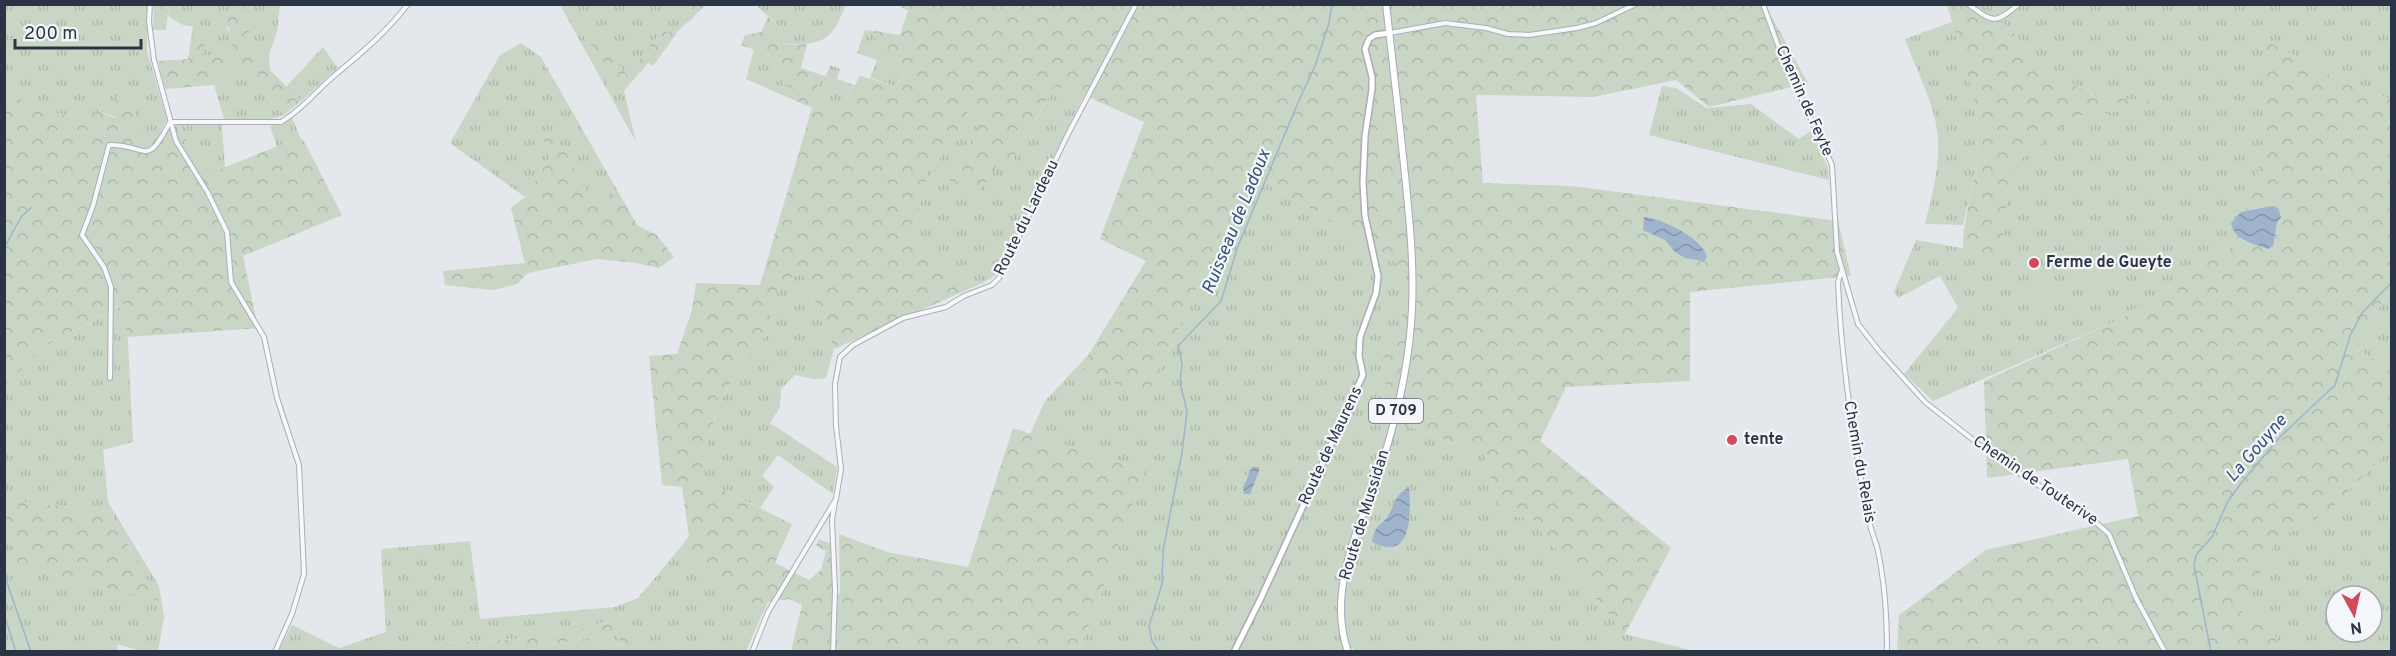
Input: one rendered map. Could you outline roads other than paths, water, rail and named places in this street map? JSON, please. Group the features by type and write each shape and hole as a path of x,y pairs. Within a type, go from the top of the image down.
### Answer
{"main road":[{"name":"D 709","path":"1384,4 1388,33"},
{"name":"Route de Mussidan","path":"1348,651 1343,633 1341,603 1345,571 1395,418 1409,346 1412,308 1413,270 1407,195 1388,33"},
{"name":"Route de Maurens","path":"1234,651 1260,600 1363,375 1359,356 1360,337 1376,293 1378,276 1365,216 1363,183 1365,136 1372,77 1365,49 1369,39 1388,33"}],"street":[{"path":"150,4 149,22 154,60 176,141 208,193 227,232 231,282 264,337 277,398 299,465 304,574 292,614 275,651"},
{"path":"171,122 281,122 360,56 408,4"},
{"name":"Route du Lardeau","path":"752,651 768,612 836,499 841,469 836,426 835,384 840,357 853,345 903,318 946,307 964,296 992,285 999,278 1066,138 1136,4"},
{"path":"1388,33 1445,23 1486,28 1508,34 1529,35 1596,23 1636,4"},
{"name":"Chemin de Feyte","path":"1763,4 1783,59 1832,165 1834,234 1842,272"},
{"path":"1968,4 1987,18 1994,20 2001,18 2019,4"},
{"path":"110,378 111,287 104,267 82,235 93,206 109,145 122,145 140,152 148,151 158,145 171,122"},
{"name":"Chemin du Relais","path":"1842,272 1838,282 1842,352 1868,519 1880,565 1887,651"},
{"name":"Chemin de Touterive","path":"1842,272 1858,324 1919,397 2000,461 2092,519 2109,534 2136,598 2165,651"},
{"path":"833,651 835,590 832,520 836,499"}],"water":[{"path":"2273,206 2278,208 2281,217 2277,223 2273,246 2268,249 2240,238 2236,234 2231,223 2241,212"},
{"path":"1644,217 1661,221 1681,231 1698,243 1707,257 1704,261 1685,258 1675,252 1665,240 1643,230"},
{"path":"1252,467 1259,467 1259,471 1250,494 1244,494 1243,488"},
{"path":"1409,487 1409,521 1402,541 1395,546 1385,547 1372,542 1377,527 1386,518 1398,496"}],"waterway":[{"name":"Ruisseau de Ladoux","path":"1159,652 1152,641 1149,626 1162,584 1163,551 1182,453 1187,411 1180,383 1182,364 1178,346 1221,301 1238,246 1315,66 1329,23 1332,4"},
{"path":"4,248 21,217 31,208"},
{"name":"La Gouyne","path":"2211,652 2194,565 2196,555 2212,537 2228,501 2242,482 2281,436 2335,385 2350,336 2362,313 2392,282"},
{"path":"4,574 31,652"},
{"path":"4,614 16,652"}],"place":[{"name":"Ferme de Gueyte","path":"2034,263"},
{"name":"tente","path":"1732,440"}]}
